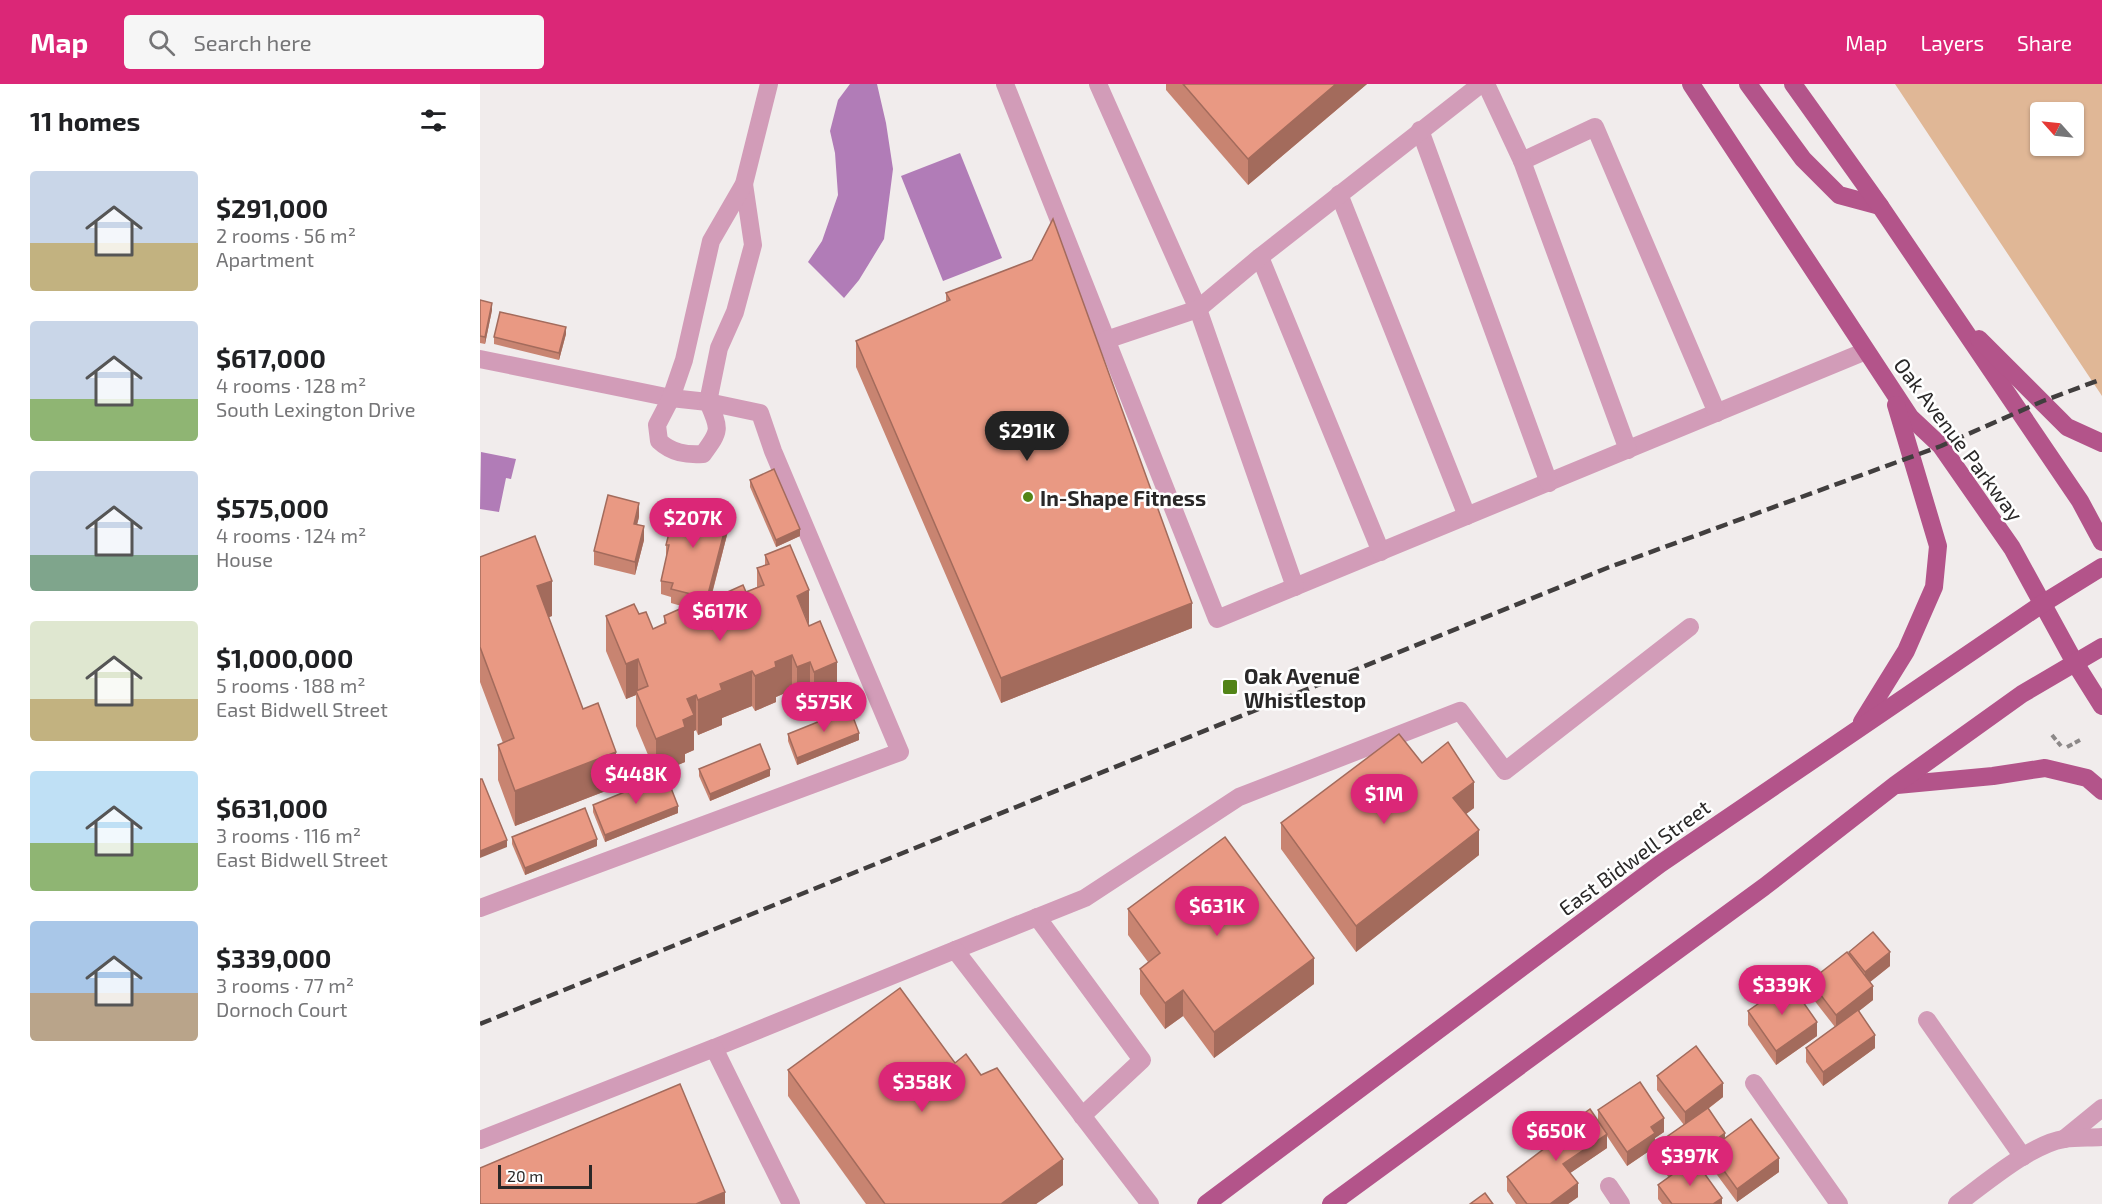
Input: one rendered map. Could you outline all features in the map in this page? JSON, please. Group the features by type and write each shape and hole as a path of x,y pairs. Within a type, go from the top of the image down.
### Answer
{"main road":[{"name":"Oak Avenue Parkway","path":"1691,84 1910,417 1941,446 2012,548 2074,663 2102,706"},
{"path":"1748,84 1803,159 1839,195 1880,206"},
{"path":"1793,84 1880,206 2080,501 2102,542"},
{"path":"1951,312 2067,427 2102,443"},
{"path":"1857,729 1906,651 1934,587 1938,546 1891,389"},
{"name":"East Bidwell Street","path":"1206,1204 1660,864 2042,604 2102,567"},
{"path":"1331,1204 1764,887 1895,785 2022,694 2102,647"},
{"path":"1895,785 1993,776 2045,768 2087,778 2102,791"}],"street":[{"path":"744,184 753,245 735,312 719,348 708,402 718,425 715,439 703,454 686,455 668,449 659,441 657,424 671,398 684,360 711,241 744,184 768,84"},
{"path":"1005,84 1217,619 1866,351"},
{"path":"1098,84 1198,309 1295,587"},
{"path":"1106,340 1198,309 1339,194 1481,84"},
{"path":"1486,84 1522,161 1628,450"},
{"path":"1522,161 1595,127 1717,413"},
{"path":"1420,130 1549,483"},
{"path":"1339,194 1467,516"},
{"path":"1260,257 1381,552"},
{"path":"480,359 671,398 708,402 760,413 773,451 900,753 480,908"},
{"path":"480,1140 1085,898 1239,797 1460,711 1505,771 1690,627"},
{"path":"1037,917 1142,1060 1083,1116"},
{"path":"955,950 1150,1204"},
{"path":"1927,1020 2023,1157"},
{"path":"714,1048 791,1204"},
{"path":"1754,1083 1839,1204"},
{"path":"2064,1138 2102,1108"},
{"path":"1956,1204 2023,1157 2046,1144 2064,1138 2102,1137"},
{"path":"1608,1186 1622,1204"}],"path":[{"path":"2064,749 2080,740"}],"shaded area":[{"path":"850,84 877,84 893,169 884,239 859,280 844,298 808,262 822,241 838,195 835,153 830,131 838,100"},
{"path":"1895,84 2102,84 2102,396"},
{"path":"960,153 1002,258 943,281 901,176"},
{"path":"481,452 516,459 511,479 506,478 499,512 480,509"}],"building":[{"path":"1183,84 1336,84 1248,159"},
{"name":"In-Shape Fitness","path":"1053,219 1192,603 1001,678 856,341 950,300 946,293 1032,260"},
{"path":"480,300 492,303 485,337 480,336"},
{"path":"500,312 566,327 559,353 494,337"},
{"path":"774,469 800,529 776,540 750,480"},
{"path":"608,495 639,503 634,524 644,526 635,562 594,551"},
{"path":"690,504 728,517 707,598 671,589 673,583 661,581 669,545 666,545 676,505 689,509"},
{"path":"535,536 552,581 537,586 583,709 598,703 616,752 515,791 498,745 514,738 480,647 480,557"},
{"path":"790,545 809,590 797,596 809,626 820,621 837,662 814,672 810,662 797,667 792,655 775,662 776,667 755,676 752,671 720,684 722,690 698,700 696,695 687,699 694,715 683,720 685,727 656,739 636,691 648,686 638,659 626,664 606,616 634,604 639,614 646,612 653,629 666,623 664,616 691,604 695,612 723,600 721,595 743,585 746,592 764,585 757,568 769,564 765,555"},
{"path":"850,709 859,733 797,758 788,734"},
{"path":"1399,734 1422,763 1448,742 1474,782 1453,798 1479,830 1356,926 1281,823"},
{"path":"760,744 770,769 710,794 699,769"},
{"path":"666,775 678,806 605,835 593,805"},
{"path":"480,779 482,779 507,840 480,851"},
{"path":"585,808 597,839 525,868 512,837"},
{"path":"1225,837 1314,958 1214,1032 1183,990 1165,1003 1140,969 1160,953 1128,909"},
{"path":"1873,932 1890,952 1865,972 1849,952"},
{"path":"1847,952 1873,986 1836,1015 1810,981"},
{"path":"1789,982 1817,1022 1776,1051 1748,1011"},
{"path":"900,988 955,1063 966,1054 981,1075 997,1068 1063,1159 1001,1204 885,1204 788,1070"},
{"path":"1858,1010 1875,1035 1823,1072 1806,1048"},
{"path":"1696,1046 1723,1083 1685,1112 1657,1076"},
{"path":"1640,1082 1664,1118 1651,1127 1655,1133 1627,1152 1598,1110"},
{"path":"680,1084 725,1192 696,1204 480,1204 480,1168"},
{"path":"1708,1108 1725,1133 1673,1170 1655,1145"},
{"path":"1590,1109 1607,1134 1563,1164 1578,1183 1550,1204 1527,1204 1507,1177 1549,1145 1553,1149 1547,1140"},
{"path":"1751,1119 1779,1158 1737,1189 1709,1150"},
{"path":"1694,1159 1722,1198 1713,1204 1672,1204 1658,1185"},
{"path":"1485,1193 1493,1204 1470,1204"}],"railway":[{"path":"480,1024 1607,568 1941,446 2043,401 2102,379"}],"place":[{"name":"In-Shape Fitness","path":"1028,497"},
{"name":"Oak Avenue Whistlestop","path":"1230,687"}]}
